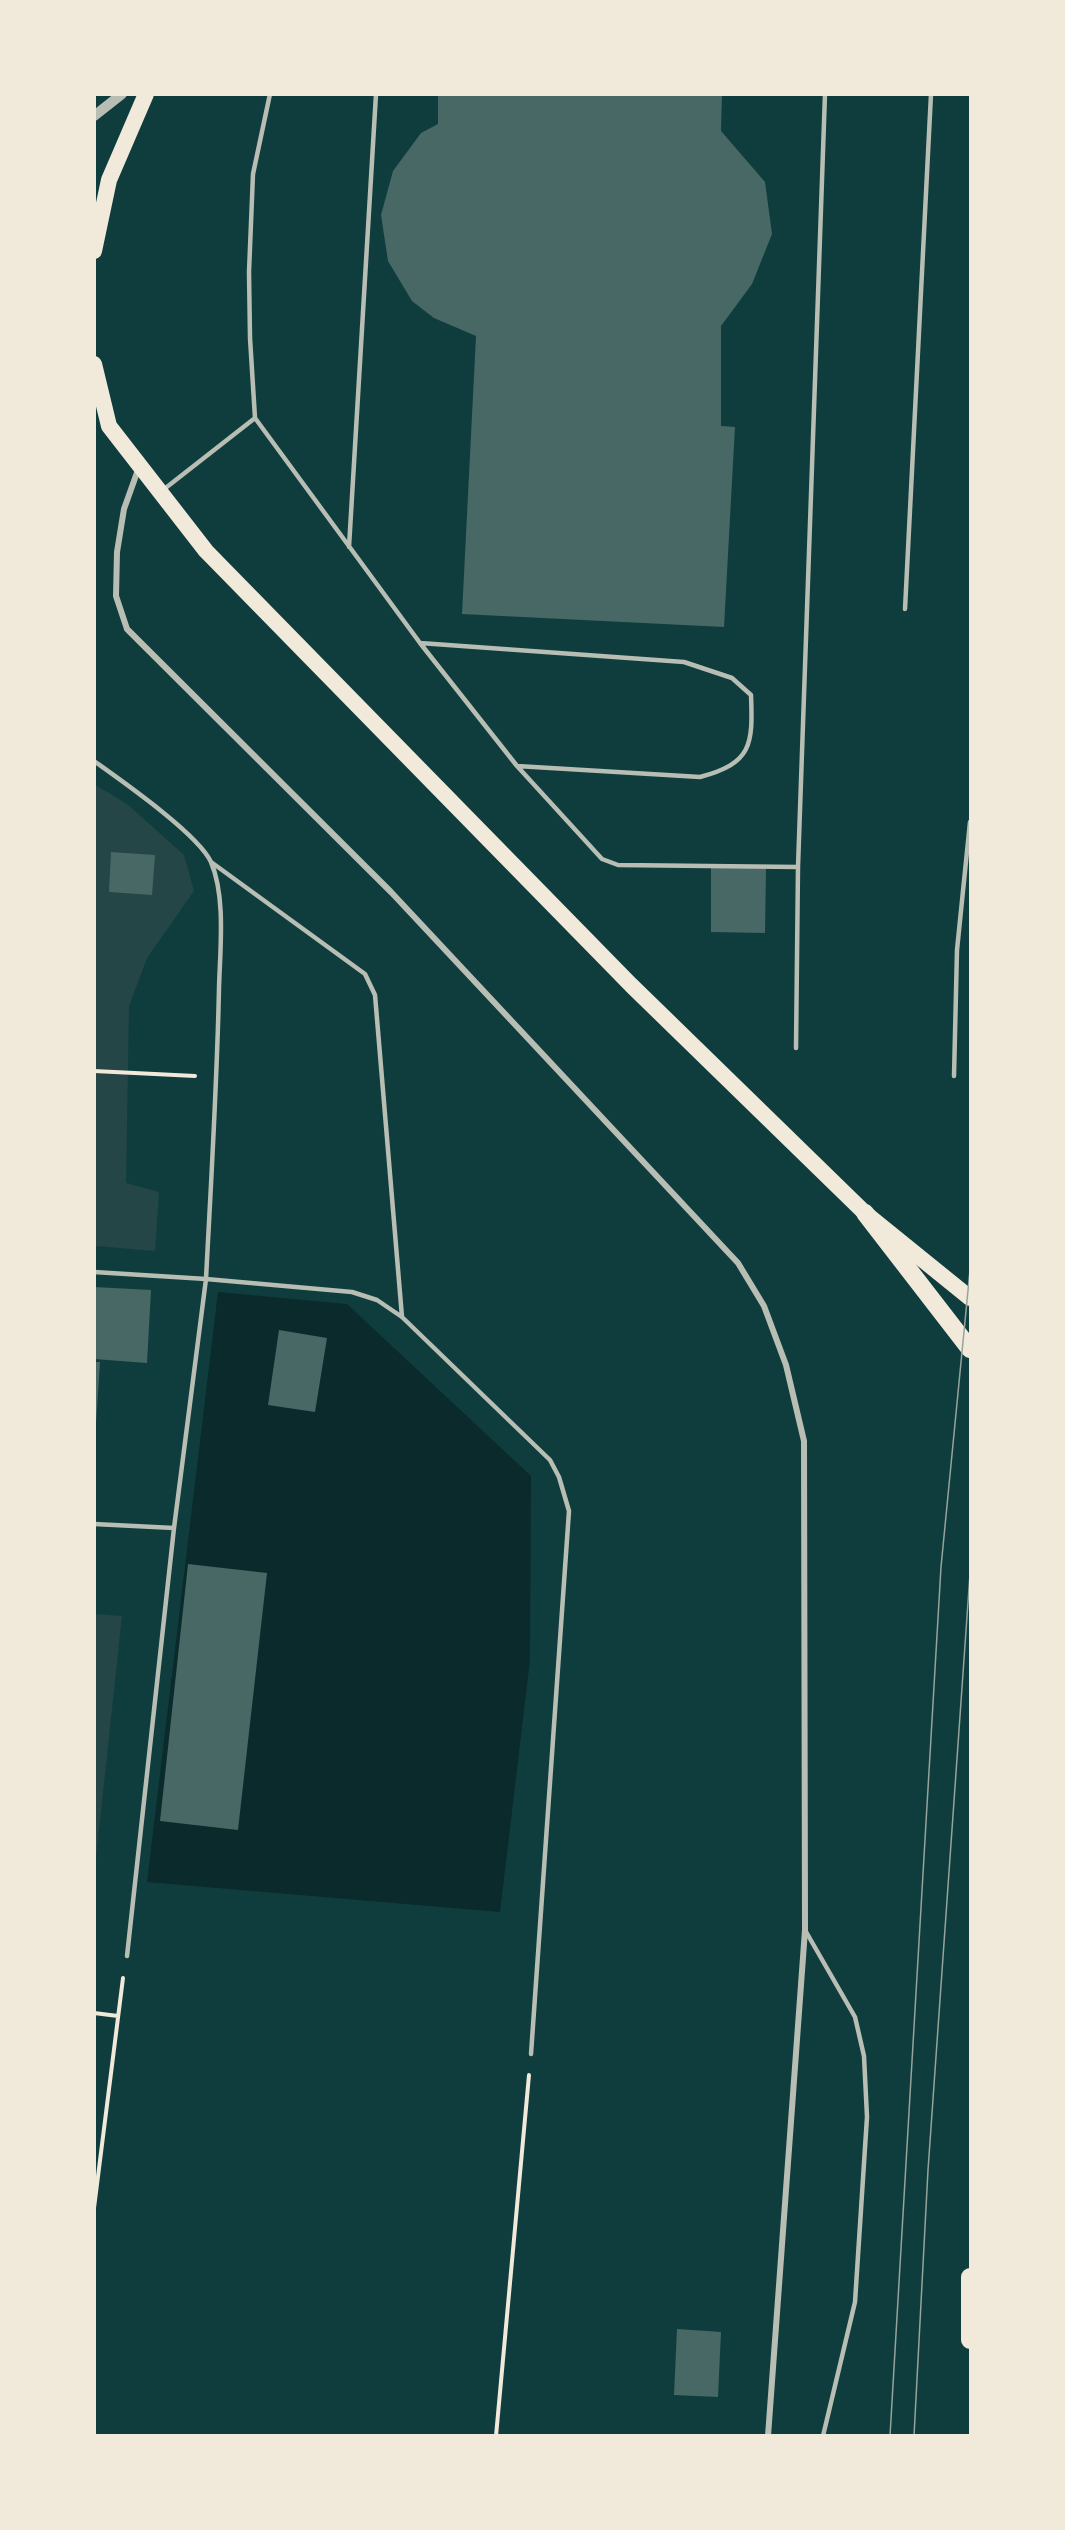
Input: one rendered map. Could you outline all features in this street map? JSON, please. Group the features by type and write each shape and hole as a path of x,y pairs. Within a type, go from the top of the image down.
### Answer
{"highway":[{"path":"94,250 109,180 146,94"},
{"path":"94,364 109,426 206,551 631,985 865,1213 970,1298"},
{"path":"865,1213 970,1349"},
{"path":"970,2277 970,2340"}],"street":[{"path":"94,116 122,94"},
{"path":"94,413 109,426"},
{"path":"139,466 124,509 117,552 116,596 127,628 391,892 738,1263 764,1306 786,1365 804,1441 805,1930 768,2436"}],"lane":[{"path":"270,94 253,174 249,272 255,418 420,643 517,766 602,859 618,865 798,867"},
{"path":"349,547 376,94"},
{"path":"796,1048 798,867 825,94"},
{"path":"905,609 931,94"},
{"path":"160,492 255,418"},
{"path":"420,643 684,662 732,678 751,695 753,730 742,756 724,771 700,777 517,766"},
{"path":"94,761 140,794 199,845 211,862 365,974 375,995 402,1317"},
{"path":"954,1076 957,950 970,822"},
{"path":"127,1956 174,1528 206,1280 217,1078 221,906 211,862"},
{"path":"94,1272 352,1292 377,1300 402,1317 550,1460 559,1477 569,1511 531,2054"},
{"path":"94,1524 174,1528"},
{"path":"805,1930 855,2017 864,2056 867,2117 855,2302 823,2436"}],"path":[{"path":"94,1071 217,1078"},
{"path":"94,2208 127,1956"},
{"path":"94,2013 118,2016"},
{"path":"496,2436 531,2054"}],"shaded area":[{"path":"94,784 127,804 184,855 194,891 147,958 129,1006 126,1183 159,1192 155,1251 95,1246"},
{"path":"218,1292 347,1304 531,1476 530,1660 500,1912 147,1882"},
{"path":"94,1614 122,1616 95,1868"}],"building":[{"path":"438,94 722,94 721,131 765,182 772,234 752,284 721,326 721,426 735,427 724,627 462,614 476,336 434,318 412,301 388,261 381,215 393,171 421,133 438,124"},
{"path":"111,852 155,855 152,895 109,892"},
{"path":"711,867 766,868 765,933 711,932"},
{"path":"94,1287 151,1290 147,1363 94,1359"},
{"path":"279,1330 327,1338 315,1412 268,1405"},
{"path":"94,1362 100,1362 96,1423 94,1423"},
{"path":"188,1564 267,1573 238,1830 160,1821"},
{"path":"677,2329 721,2332 718,2397 674,2395"}],"tram line":[{"path":"890,2436 941,1567 970,1270"},
{"path":"914,2436 928,2170 970,1574"}]}
